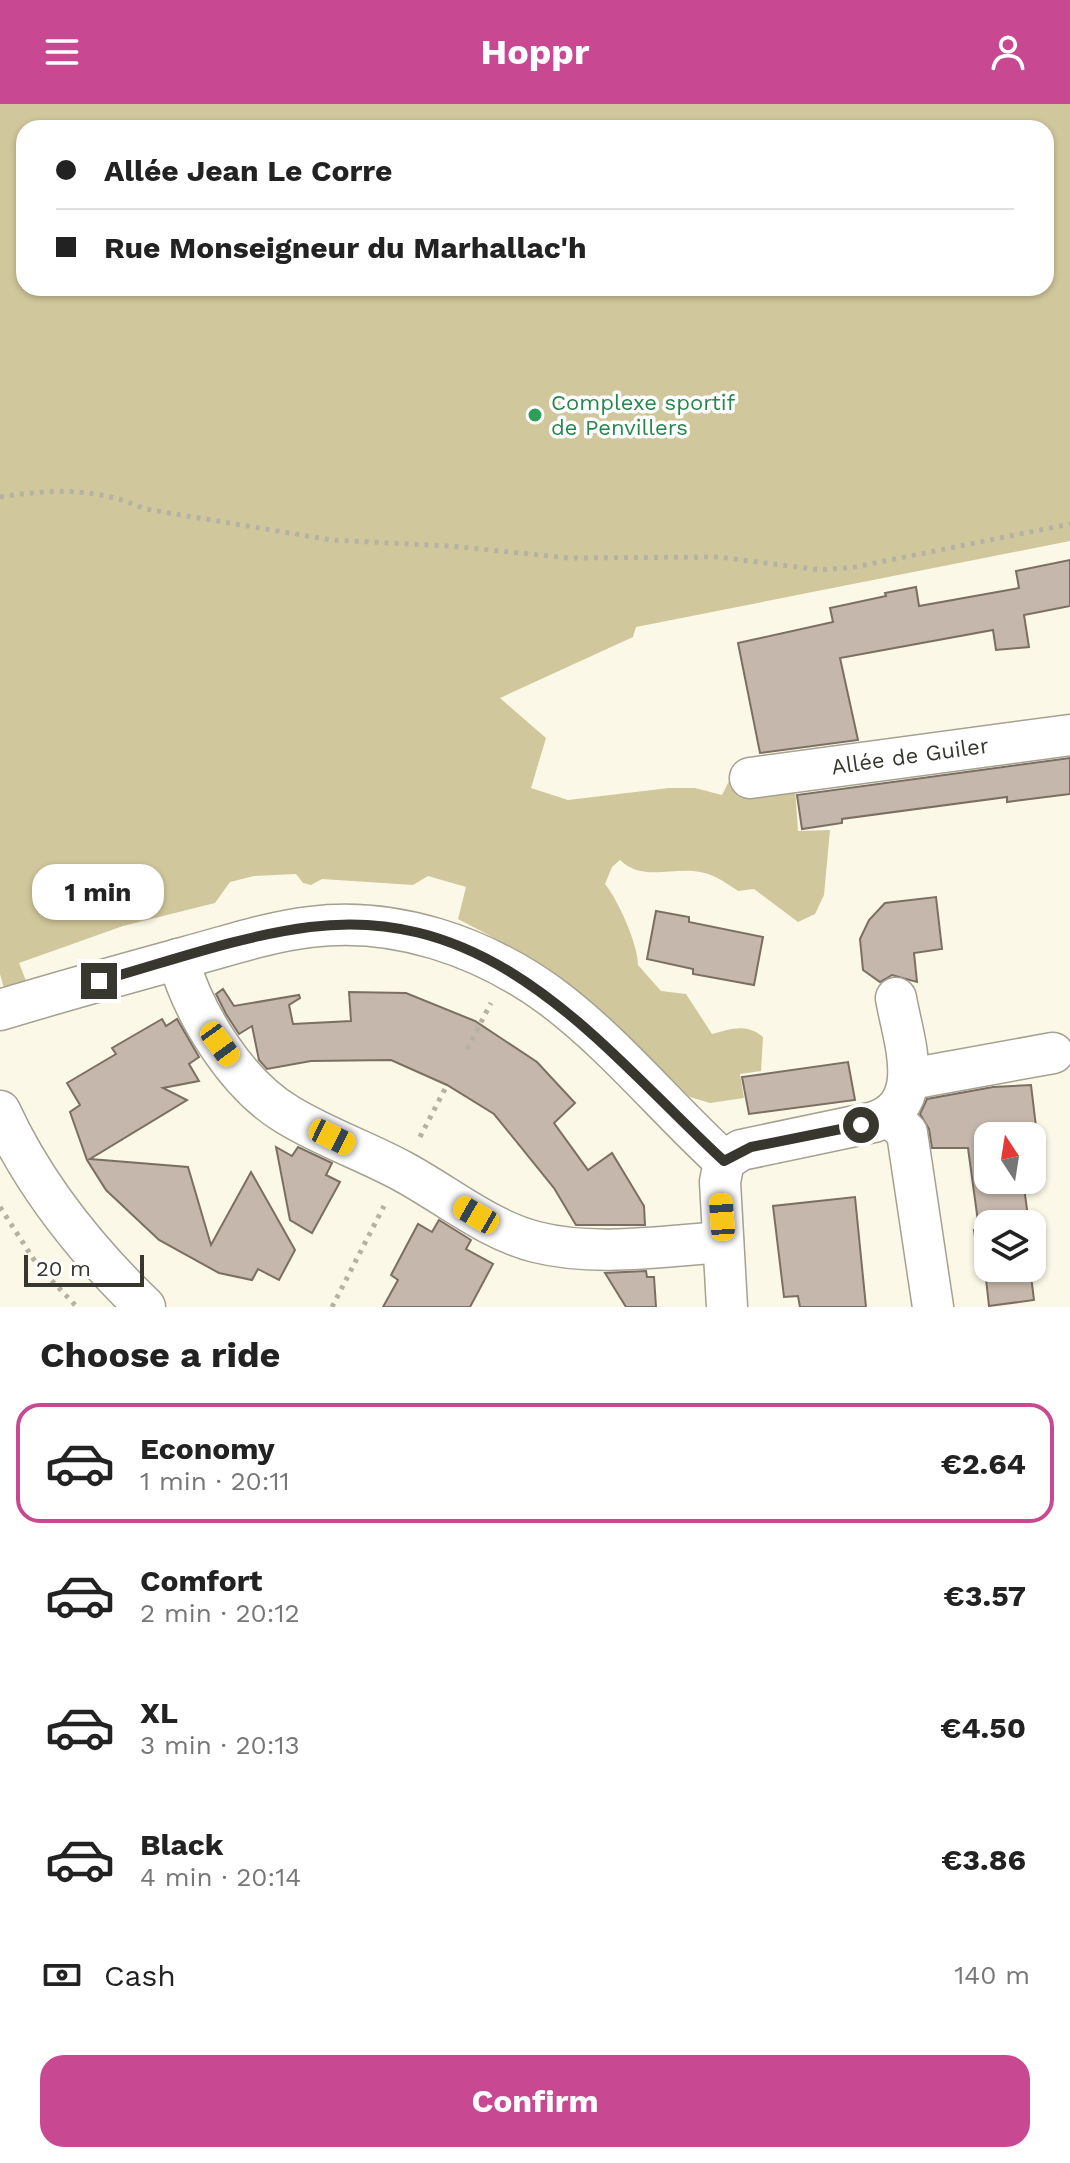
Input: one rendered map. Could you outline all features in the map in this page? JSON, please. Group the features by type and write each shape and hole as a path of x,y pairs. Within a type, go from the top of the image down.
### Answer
{"street":[{"name":"Allée de Guiler","path":"750,778 1070,735"},
{"path":"0,1010 288,930 359,925 449,942 509,971 549,995 599,1037 724,1161"},
{"path":"178,959 189,992 220,1044 266,1097 286,1114 402,1171 476,1215 525,1239 553,1245 611,1248 723,1242"},
{"path":"724,1161 751,1147 886,1118 903,1101 910,1079 896,998"},
{"path":"910,1079 1053,1053"},
{"path":"0,1111 45,1191 89,1247 145,1307"},
{"path":"886,1118 907,1133 933,1307"},
{"path":"724,1161 720,1182 727,1307"}],"path":[{"path":"0,497 45,490 88,492 119,498 145,509 332,540 450,546 569,558 719,557 821,570 855,567 1070,524"},
{"path":"467,1049 509,971"},
{"path":"0,1207 38,1266 77,1307"}],"shaded area":[{"name":"Complexe sportif de Penvillers","path":"0,104 1070,104 1070,541 636,627 633,637 500,698 546,738 531,788 568,800 669,788 695,788 722,795 729,781 746,785 795,787 798,831 830,830 824,895 815,914 798,922 754,889 738,891 700,872 645,872 620,860 612,867 605,884 626,923 638,965 661,991 686,994 712,1034 744,1029 763,1037 761,1071 740,1074 744,1098 710,1103 690,1097 541,976 521,952 458,919 466,887 428,876 413,885 322,879 311,885 303,883 296,874 254,876 230,882 215,903 123,926 19,963 28,986 5,992 0,974"}],"building":[{"path":"1070,560 1070,606 1024,615 1029,647 996,650 993,630 840,658 858,740 760,753 738,643 833,622 830,608 886,596 885,593 916,587 919,606 1019,588 1016,571"},
{"path":"1070,758 1070,794 1007,802 1007,797 842,819 842,823 802,829 797,795"},
{"path":"936,897 942,949 914,953 917,982 892,975 880,982 863,970 860,939 869,920 885,903"},
{"path":"656,911 689,917 689,922 763,937 754,985 693,974 693,969 647,959"},
{"path":"223,989 234,1006 299,995 300,998 289,1005 293,1024 351,1021 349,992 406,993 475,1021 537,1062 575,1103 554,1123 588,1170 612,1153 644,1206 645,1225 576,1225 554,1188 494,1114 447,1085 391,1060 311,1061 267,1069 259,1060 252,1026 239,1034 226,1014 216,994"},
{"path":"162,1019 166,1026 177,1019 199,1057 189,1064 199,1081 163,1088 187,1100 90,1159 188,1167 211,1245 251,1172 295,1250 279,1280 258,1269 252,1280 219,1273 159,1240 106,1190 87,1160 70,1112 80,1105 67,1083 116,1054 112,1048"},
{"path":"848,1062 855,1100 749,1114 742,1077"},
{"path":"1031,1085 1035,1122 974,1122 974,1192 968,1148 932,1148 929,1129 920,1114 927,1099 993,1087"},
{"path":"276,1147 292,1156 298,1147 332,1163 326,1175 340,1182 312,1233 290,1220"},
{"path":"974,1194 1025,1194 1027,1210 976,1210"},
{"path":"855,1197 866,1307 800,1307 798,1296 784,1297 773,1206"},
{"path":"439,1220 471,1240 466,1249 493,1264 470,1307 383,1307 398,1280 391,1275 418,1224 432,1232"},
{"path":"646,1271 647,1277 654,1277 656,1307 626,1307 605,1273"},
{"path":"986,1282 1032,1282 1034,1300 989,1306"}],"place":[{"name":"Complexe sportif de Penvillers","path":"535,415"}],"route":[{"path":"99,981 288,930 359,925 415,933 468,950 549,995 599,1037 724,1161 751,1147 861,1125"}]}
